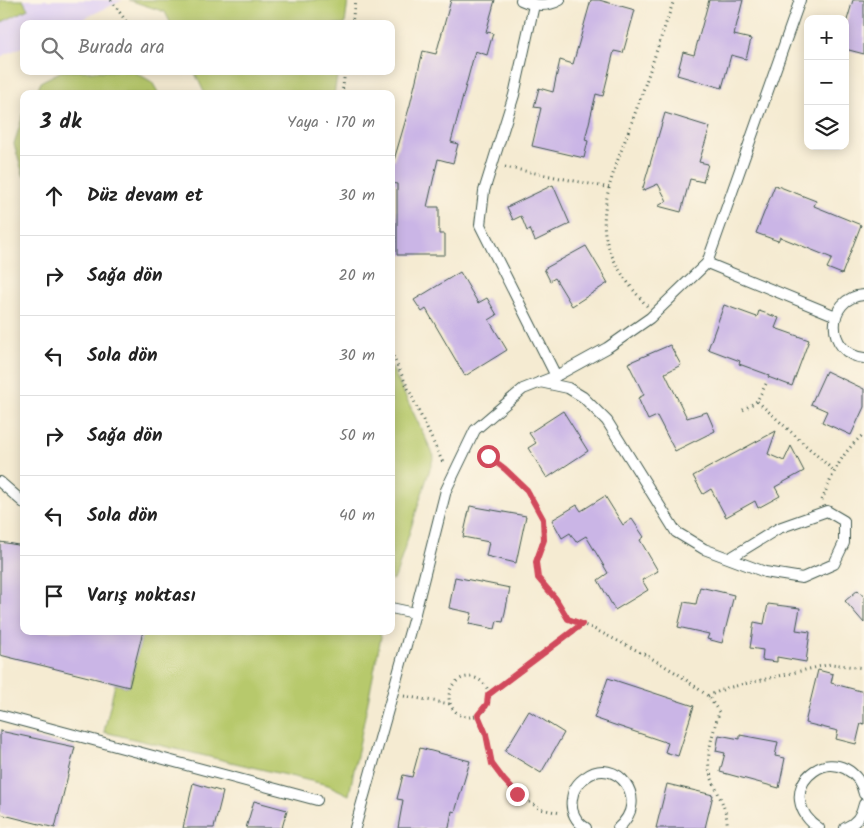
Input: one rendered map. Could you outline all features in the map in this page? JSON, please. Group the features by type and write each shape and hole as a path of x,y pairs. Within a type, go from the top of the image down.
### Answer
{"lane":[{"path":"521,0 534,5 545,6 560,0"},
{"path":"355,828 415,613 446,490 475,430 523,389 556,376 607,348 654,314 707,263 800,0"},
{"path":"534,5 514,95 484,191 480,226 556,376"},
{"path":"707,263 836,316"},
{"path":"864,295 858,295 848,300 840,308 834,327 836,338 842,348 851,355 864,358"},
{"path":"540,382 568,388 583,397 607,421 676,532 704,549 765,572 802,578 834,564 844,543 844,521 827,511 779,528 730,558"},
{"path":"0,482 20,500"},
{"path":"395,609 415,613"},
{"path":"0,715 317,800"},
{"path":"819,828 811,823 804,814 800,803 800,792 804,781 815,771 825,766 847,769 856,776 862,785 864,794"},
{"path":"584,828 576,819 572,810 571,800 574,789 580,780 589,774 600,771 622,778 632,796 631,812 626,822 618,828"},
{"path":"845,828 857,819 863,810 864,804"}],"path":[{"path":"111,0 125,20"},
{"path":"352,20 355,0"},
{"path":"654,314 634,291 614,261 606,235 604,213 610,188 674,0"},
{"path":"343,90 344,75"},
{"path":"492,165 610,188"},
{"path":"395,360 451,479"},
{"path":"743,410 757,401 766,384"},
{"path":"757,401 834,471"},
{"path":"815,516 838,463 851,445 864,434"},
{"path":"488,456 527,490 543,519 544,540 536,562 538,578 556,599 568,619 646,655 678,674 708,696 719,712 709,755 710,771 724,811 727,828"},
{"path":"488,695 582,624"},
{"path":"708,696 727,688 831,664 864,668"},
{"path":"467,678 476,679 482,683 488,695 487,704 478,715 464,717 453,710 450,704 449,696 451,689 460,680 467,678"},
{"path":"392,694 450,704"},
{"path":"478,715 486,734 492,764 517,794 540,810 562,814 572,810"}],"shaded area":[{"path":"0,0 123,0 80,20 20,20 20,48 0,57"}],"green space":[{"path":"0,0 23,0 28,9 0,23"},
{"path":"129,0 348,0 346,20 169,20 165,12"},
{"path":"54,75 140,75 152,82 157,90 36,90 42,81"},
{"path":"196,75 337,75 335,90 203,90"},
{"path":"20,125 20,164 14,144"},
{"path":"395,374 434,456 395,578"},
{"path":"142,635 380,635 381,637 349,795 328,785 104,732 115,684 129,687"}],"building":[{"path":"451,0 495,0 486,32 493,33 487,55 475,51 451,142 458,144 453,163 438,159 427,207 439,207 439,234 445,234 445,255 397,255 395,157 423,51 436,54"},
{"path":"591,0 599,0 635,10 623,53 614,51 603,96 596,94 585,140 588,141 584,158 532,146 541,108 534,107 539,88 553,92 560,60 573,64"},
{"path":"709,0 743,0 734,35 751,39 746,59 731,55 722,88 677,75 683,52 694,55"},
{"path":"853,0 864,0 864,54 849,50 849,15"},
{"path":"665,113 710,127 699,162 708,164 703,182 690,179 681,212 658,206 667,201 658,184 642,191"},
{"path":"553,185 570,224 535,241 530,229 527,231 521,216 513,220 507,207"},
{"path":"775,185 816,201 814,206 861,225 842,274 827,268 832,258 780,237 778,241 756,233"},
{"path":"586,246 608,283 572,306 555,278 550,281 544,269"},
{"path":"460,272 478,303 487,298 497,315 489,320 507,350 465,376 426,309 422,312 414,300"},
{"path":"724,305 757,317 759,311 779,318 775,328 809,340 792,386 739,364 740,361 708,349"},
{"path":"670,345 681,365 665,373 687,418 707,412 715,431 675,451 657,416 648,420 638,398 644,395 628,363"},
{"path":"826,371 864,389 864,407 851,435 822,422 827,411 811,404"},
{"path":"563,411 588,451 547,478 528,448 536,443 529,433"},
{"path":"776,431 768,454 784,461 791,446 804,471 775,487 780,496 758,508 755,501 726,517 711,489 703,494 693,476"},
{"path":"605,496 623,525 632,519 644,537 640,540 658,571 642,580 648,590 615,610 598,580 608,573 586,536 576,542 570,533 562,538 552,520 577,505 581,511"},
{"path":"470,506 526,516 516,563 486,556 489,542 463,537"},
{"path":"0,542 20,545 20,635 142,635 129,687 0,655"},
{"path":"455,577 510,588 503,622 497,621 495,629 469,624 472,613 449,608"},
{"path":"700,587 734,595 722,643 707,639 709,634 678,627 684,602 696,604"},
{"path":"858,590 864,597 864,623 845,601"},
{"path":"768,604 800,608 796,630 810,632 806,662 777,657 777,662 762,660 763,650 750,648 754,622 764,624"},
{"path":"818,670 833,674 831,683 864,692 864,724 861,723 856,744 836,739 838,731 805,723"},
{"path":"608,678 694,706 678,756 665,752 668,743 594,718"},
{"path":"529,711 564,733 541,773 505,751"},
{"path":"0,731 75,747 55,828 0,814"},
{"path":"719,735 740,739 740,735 778,742 775,756 785,758 779,788 720,772 725,753 716,751"},
{"path":"420,748 470,761 455,812 452,811 449,828 398,828 403,800 397,799 403,775 412,777"},
{"path":"193,783 223,792 214,828 183,828"},
{"path":"667,784 713,795 705,828 656,828"},
{"path":"254,801 287,810 282,828 246,828"}],"route":[{"path":"488,456 527,490 543,519 544,540 536,562 538,578 556,599 568,619 582,624 488,695 487,704 478,715 486,734 492,764 517,794"}]}
